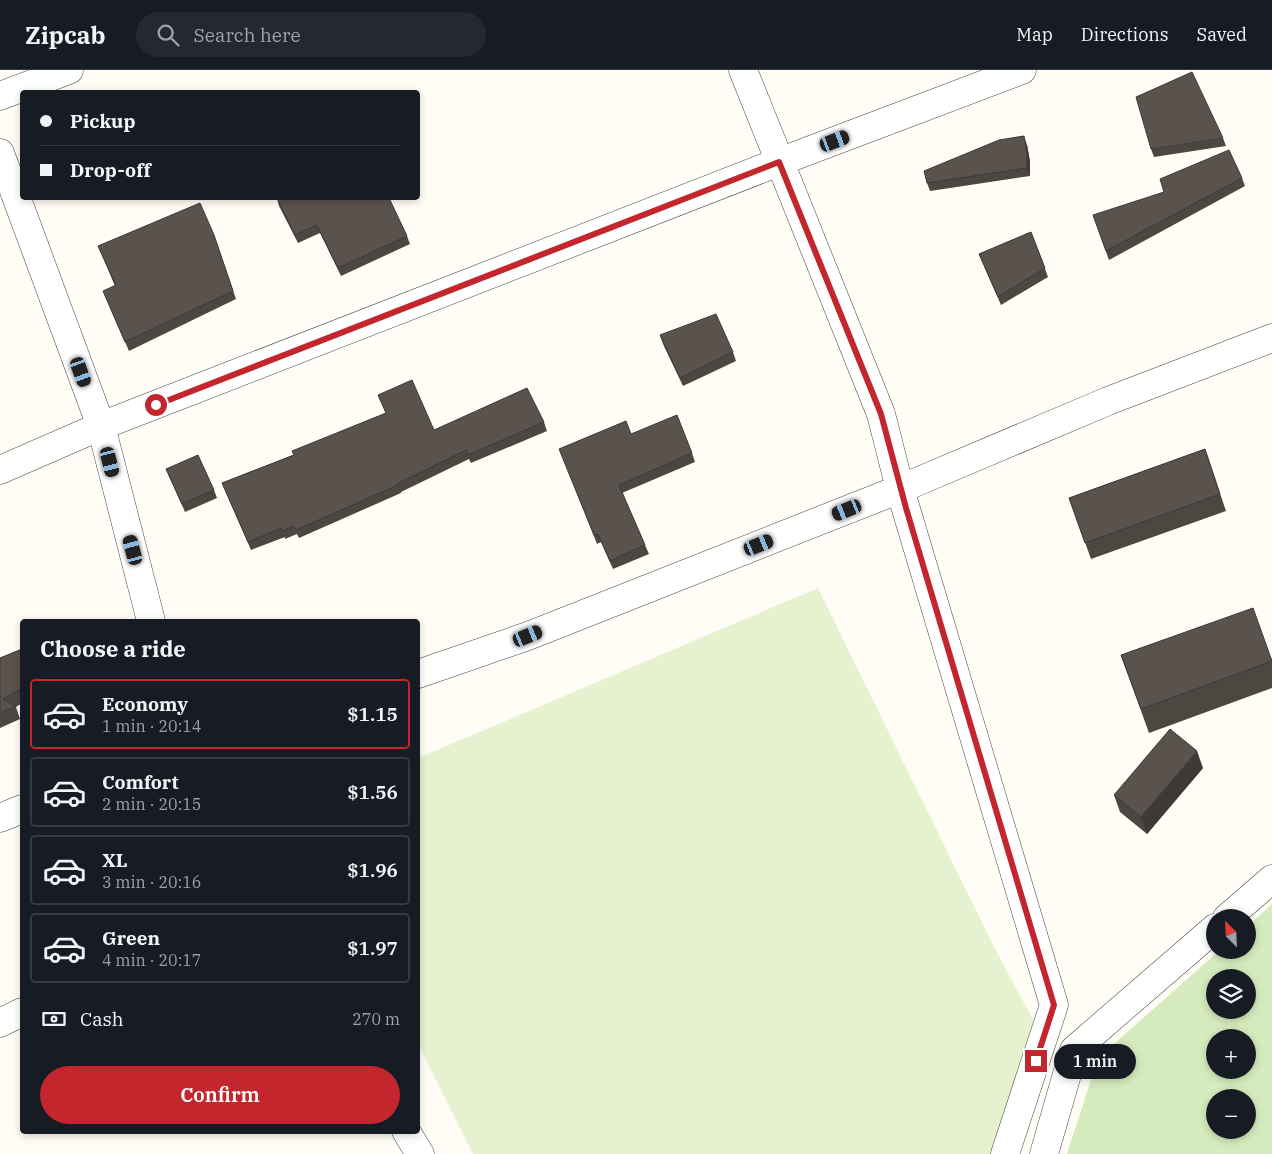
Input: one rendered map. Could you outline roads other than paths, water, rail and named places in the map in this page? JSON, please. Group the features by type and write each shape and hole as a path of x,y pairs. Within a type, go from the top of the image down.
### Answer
{"street":[{"path":"0,96 69,70"},
{"path":"743,70 881,414 900,489 1054,1005 1005,1154"},
{"path":"0,470 101,426 779,162 1022,70"},
{"path":"0,153 101,426 150,619"},
{"path":"420,673 528,636 900,489 1108,401 1272,338"},
{"path":"0,818 20,810"},
{"path":"1237,909 1272,879"},
{"path":"1044,1154 1074,1050 1206,936"},
{"path":"0,1023 20,1013"},
{"path":"408,1134 420,1154"}]}
